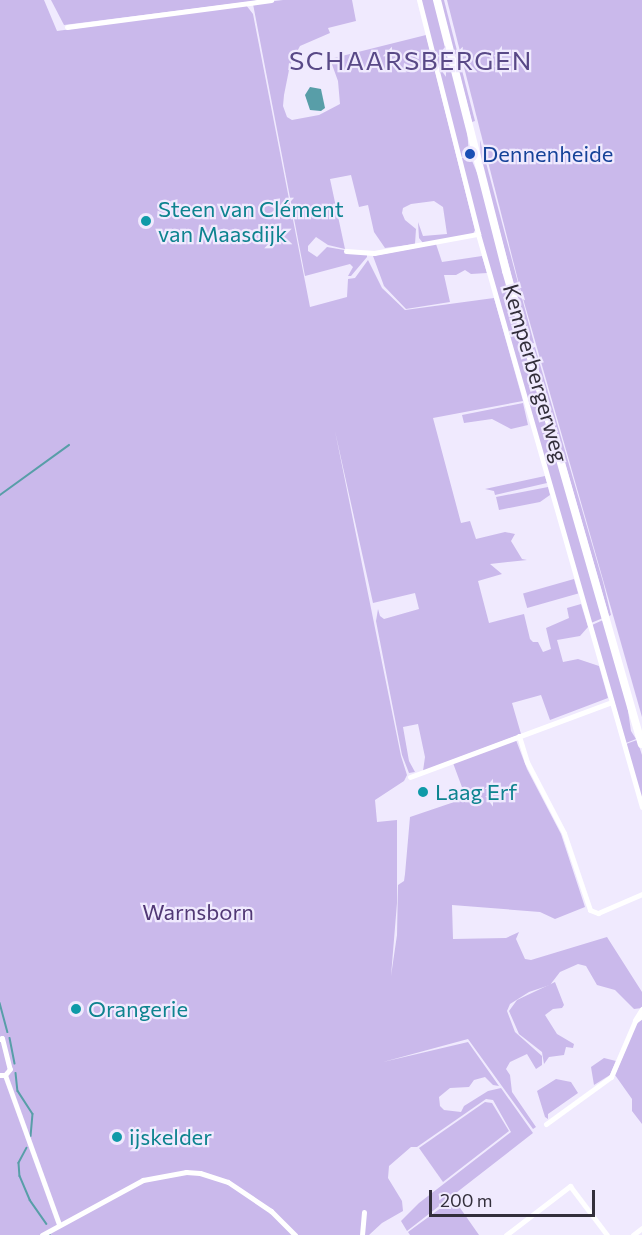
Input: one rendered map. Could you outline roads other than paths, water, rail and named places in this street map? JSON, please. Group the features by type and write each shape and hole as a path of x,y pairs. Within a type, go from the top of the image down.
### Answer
{"main road":[{"name":"Kemperbergerweg","path":"437,0 506,270 642,744"}],"street":[{"path":"67,27 271,0"},
{"name":"Kemperbergerweg","path":"419,0 478,234 642,807"},
{"path":"346,250 374,253 478,234"},
{"path":"410,777 612,702"},
{"path":"519,736 527,762 564,833 588,908 598,913 642,894"},
{"path":"546,1124 611,1077 642,1009"},
{"path":"1,1038 10,1069 2,1075 59,1224"},
{"path":"42,1235 143,1180 171,1173 200,1173 228,1182 277,1217 295,1235"},
{"path":"506,1235 570,1186 607,1235"},
{"path":"362,1235 364,1212"},
{"path":"633,1235 642,1228"}],"water":[{"path":"310,87 321,89 325,108 321,111 310,110 305,95"}],"waterway":[{"path":"0,495 69,445"},
{"path":"0,1003 8,1032"},
{"path":"10,1038 15,1064"},
{"path":"16,1073 18,1091 33,1114 31,1136"},
{"path":"27,1148 19,1163 20,1176 30,1200 47,1224"}],"place":[{"name":"Dennenheide","path":"470,154"},
{"name":"Steen van Clément van Maasdijk","path":"146,221"},
{"name":"Laag Erf","path":"423,792"},
{"name":"Orangerie","path":"76,1009"},
{"name":"ijskelder","path":"117,1137"}],"district":[{"name":"SCHAARSBERGEN","path":"411,60"}],"park label":[{"name":"Warnsborn","path":"198,912"}]}
